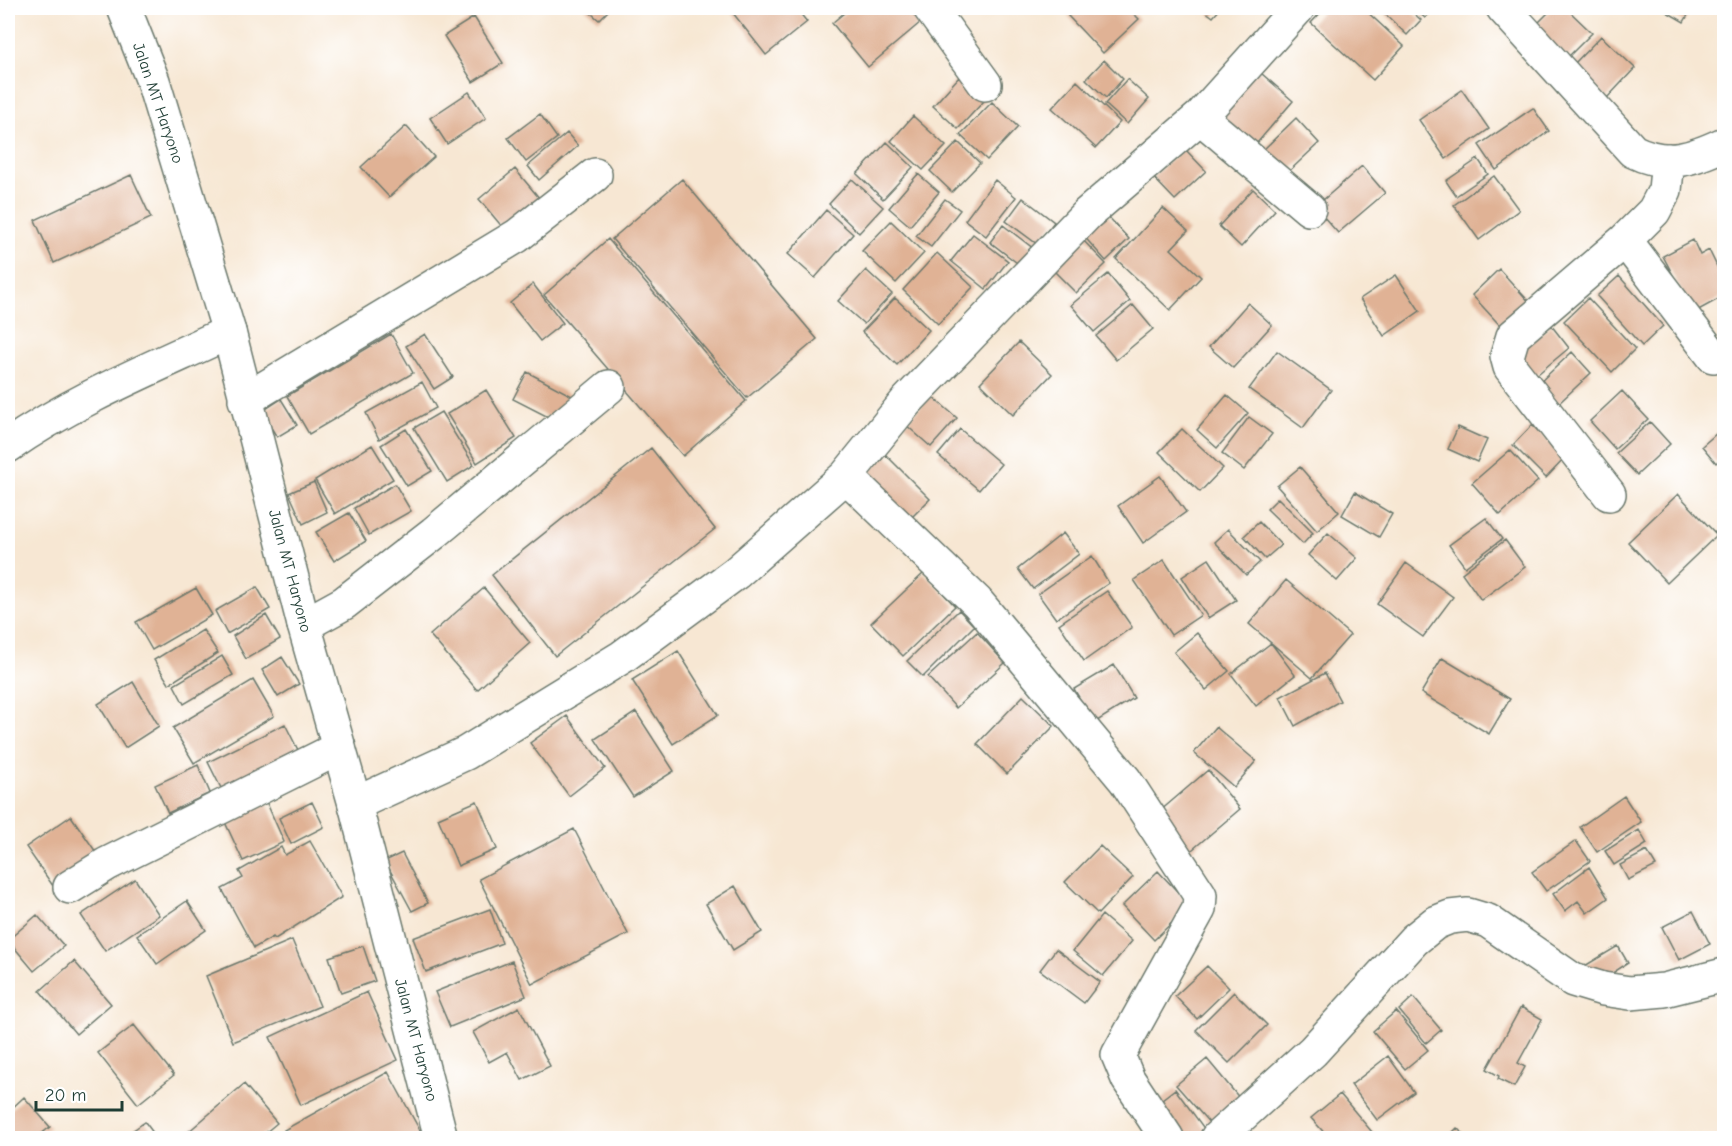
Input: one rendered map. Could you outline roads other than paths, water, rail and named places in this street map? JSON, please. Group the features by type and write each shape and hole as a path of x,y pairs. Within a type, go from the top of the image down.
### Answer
{"street":[{"name":"Jalan MT Haryono","path":"124,8 153,81 229,332 304,625 355,804 441,1138"},
{"path":"930,8 985,84"},
{"path":"355,804 466,753 622,657 736,573 846,476 906,402 1087,214 1200,117 1298,8"},
{"path":"1503,8 1633,151 1650,159 1680,161 1725,144"},
{"path":"1200,117 1309,209"},
{"path":"1610,494 1510,367 1507,356 1513,336 1625,240 1660,201 1668,160"},
{"path":"245,400 517,236 595,176"},
{"path":"1625,240 1713,356"},
{"path":"8,446 32,429 86,400 229,332"},
{"path":"304,625 344,603 434,533 609,387"},
{"path":"846,476 977,602 1125,780 1200,895 1199,909 1118,1055 1128,1079 1167,1138"},
{"path":"70,887 106,864 339,748"},
{"path":"1217,1138 1313,1051 1414,940 1435,923 1450,917 1468,915 1488,921 1573,980 1603,989 1630,993 1664,990 1725,975"}]}
